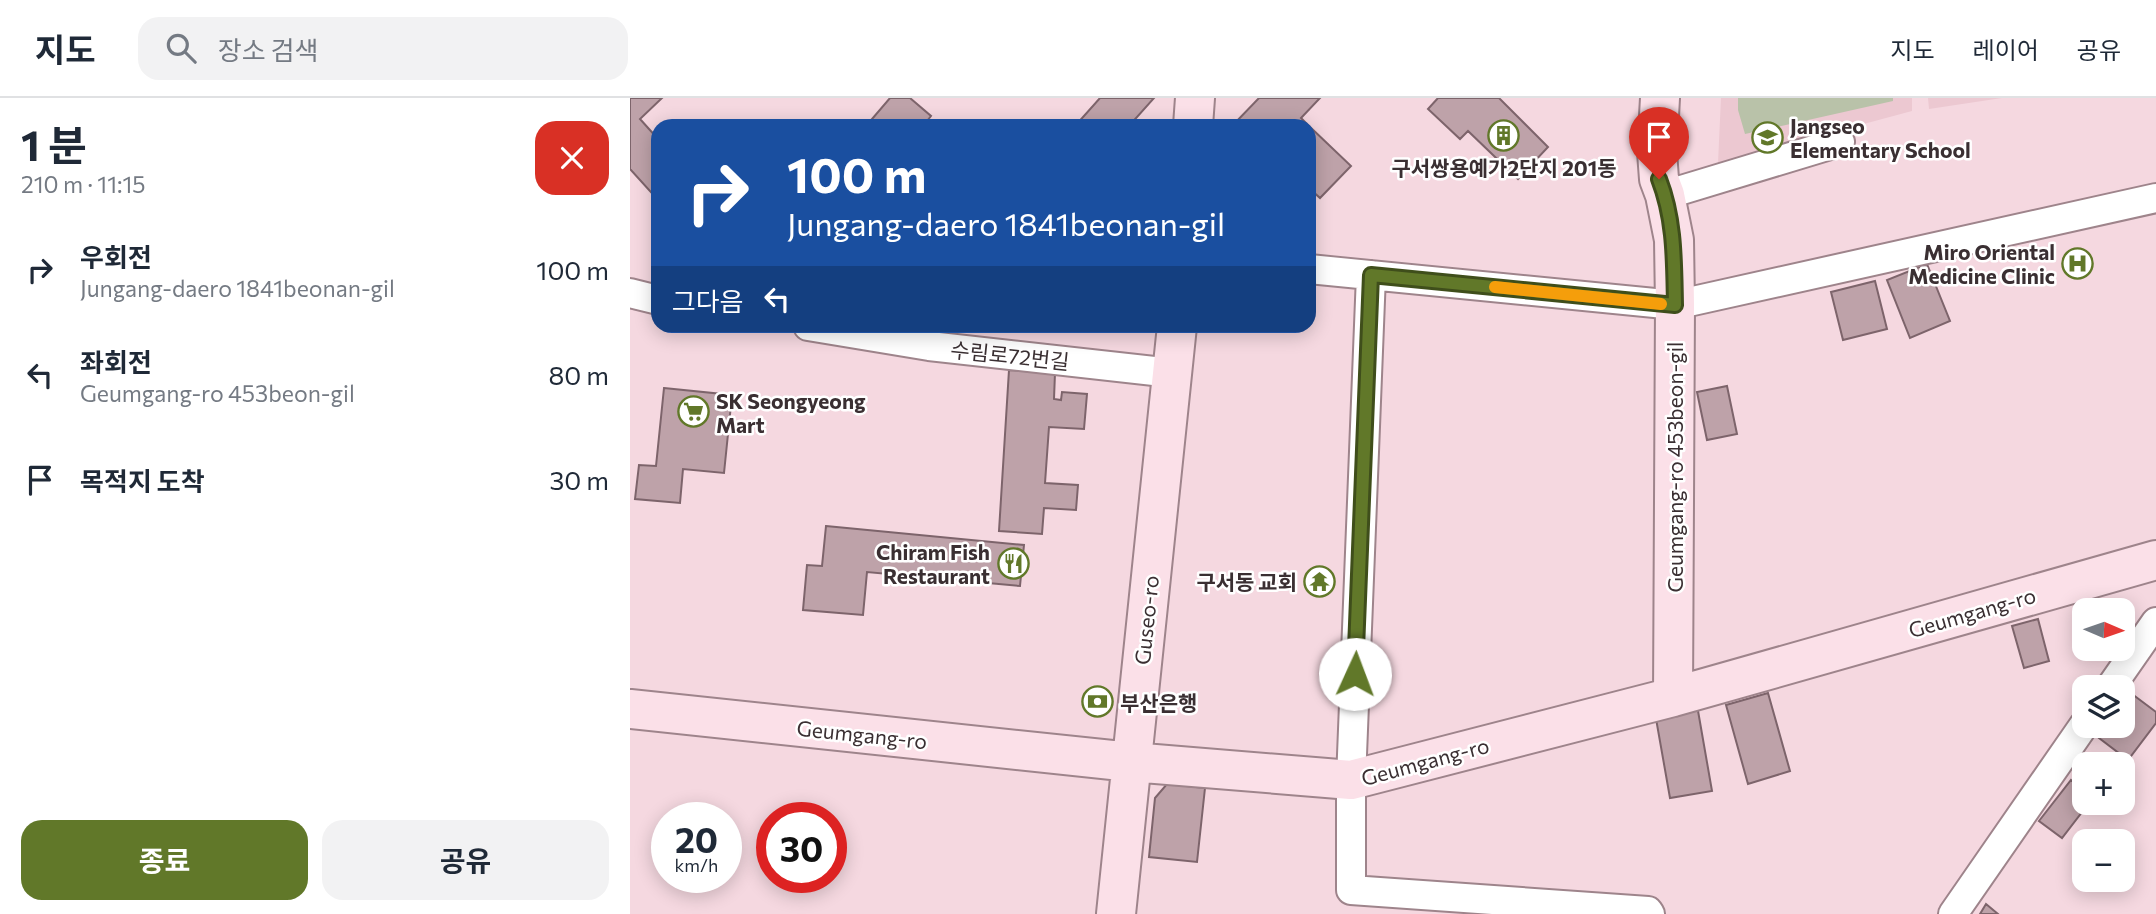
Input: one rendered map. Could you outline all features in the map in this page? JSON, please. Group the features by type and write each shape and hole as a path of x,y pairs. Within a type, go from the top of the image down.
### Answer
{"street":[{"path":"1194,119 1195,98"},
{"name":"Geumgang-ro 453beon-gil","path":"1660,98 1657,152 1659,179 1674,240 1673,697"},
{"path":"1665,195 1840,142"},
{"path":"1316,270 1675,305 2156,198"},
{"path":"1371,275 1351,780 1351,890 1648,911 1650,914"},
{"name":"수림로72번길","path":"850,333 929,346 1172,373"},
{"name":"Guseo-ro","path":"1116,914 1176,333"},
{"name":"Geumgang-ro","path":"630,709 1131,762 1351,780 1673,697 2156,560"},
{"path":"2119,675 2156,622"},
{"path":"1953,914 2075,738"}],"shaded area":[{"name":"Jangseo Elementary School","path":"1721,98 1912,98 1912,111 1718,163"},
{"path":"1928,98 2002,98 1929,109"}],"green space":[{"path":"1738,98 1893,98 1893,101 1745,134 1738,110"}],"building":[{"path":"630,98 662,98 640,119 651,131 651,192 630,169"},
{"path":"890,98 910,98 931,116 929,119 872,119"},
{"path":"1100,98 1154,98 1135,119 1081,119"},
{"path":"1259,98 1320,98 1302,119 1239,119"},
{"name":"구서쌍용예가2단지 201동","path":"1438,98 1499,98 1548,147 1518,179 1468,131 1460,139 1428,109"},
{"path":"1316,133 1351,166 1320,198 1316,194"},
{"path":"1927,264 1950,321 1910,338 1887,280"},
{"path":"1875,281 1887,329 1843,340 1831,292"},
{"path":"1009,370 1055,373 1054,399 1061,400 1062,392 1087,394 1084,429 1049,427 1045,483 1078,485 1076,510 1044,508 1042,534 999,531"},
{"path":"1727,386 1737,434 1707,440 1697,392"},
{"path":"664,388 732,395 724,473 683,469 680,503 635,499 639,465 656,466"},
{"path":"826,526 1024,545 1020,586 867,572 863,615 803,610 807,565 822,566"},
{"path":"2038,619 2049,661 2024,668 2012,626"},
{"path":"1768,693 1790,771 1748,784 1726,705"},
{"path":"2135,696 2156,712 2156,723 2134,752 2117,752 2099,738 2135,738"},
{"path":"1697,705 1712,791 1670,798 1655,713"},
{"path":"2071,780 2072,815 2080,815 2062,838 2039,821"},
{"path":"1167,784 1205,788 1197,862 1149,857 1155,798"},
{"path":"1986,904 1998,914 1980,914"}],"slow traffic":[{"path":"1495,287 1661,304"}],"place":[{"name":"구서쌍용예가2단지 201동","path":"1504,135"},
{"name":"Jangseo Elementary School","path":"1767,137"},
{"name":"Miro Oriental Medicine Clinic","path":"2078,263"},
{"name":"SK Seongyeong Mart","path":"693,412"},
{"name":"Chiram Fish Restaurant","path":"1013,563"},
{"name":"구서동 교회","path":"1320,581"},
{"name":"부산은행","path":"1097,702"}],"route":[{"path":"1355,674 1371,275 1675,305 1674,240 1669,210 1659,179"}]}
